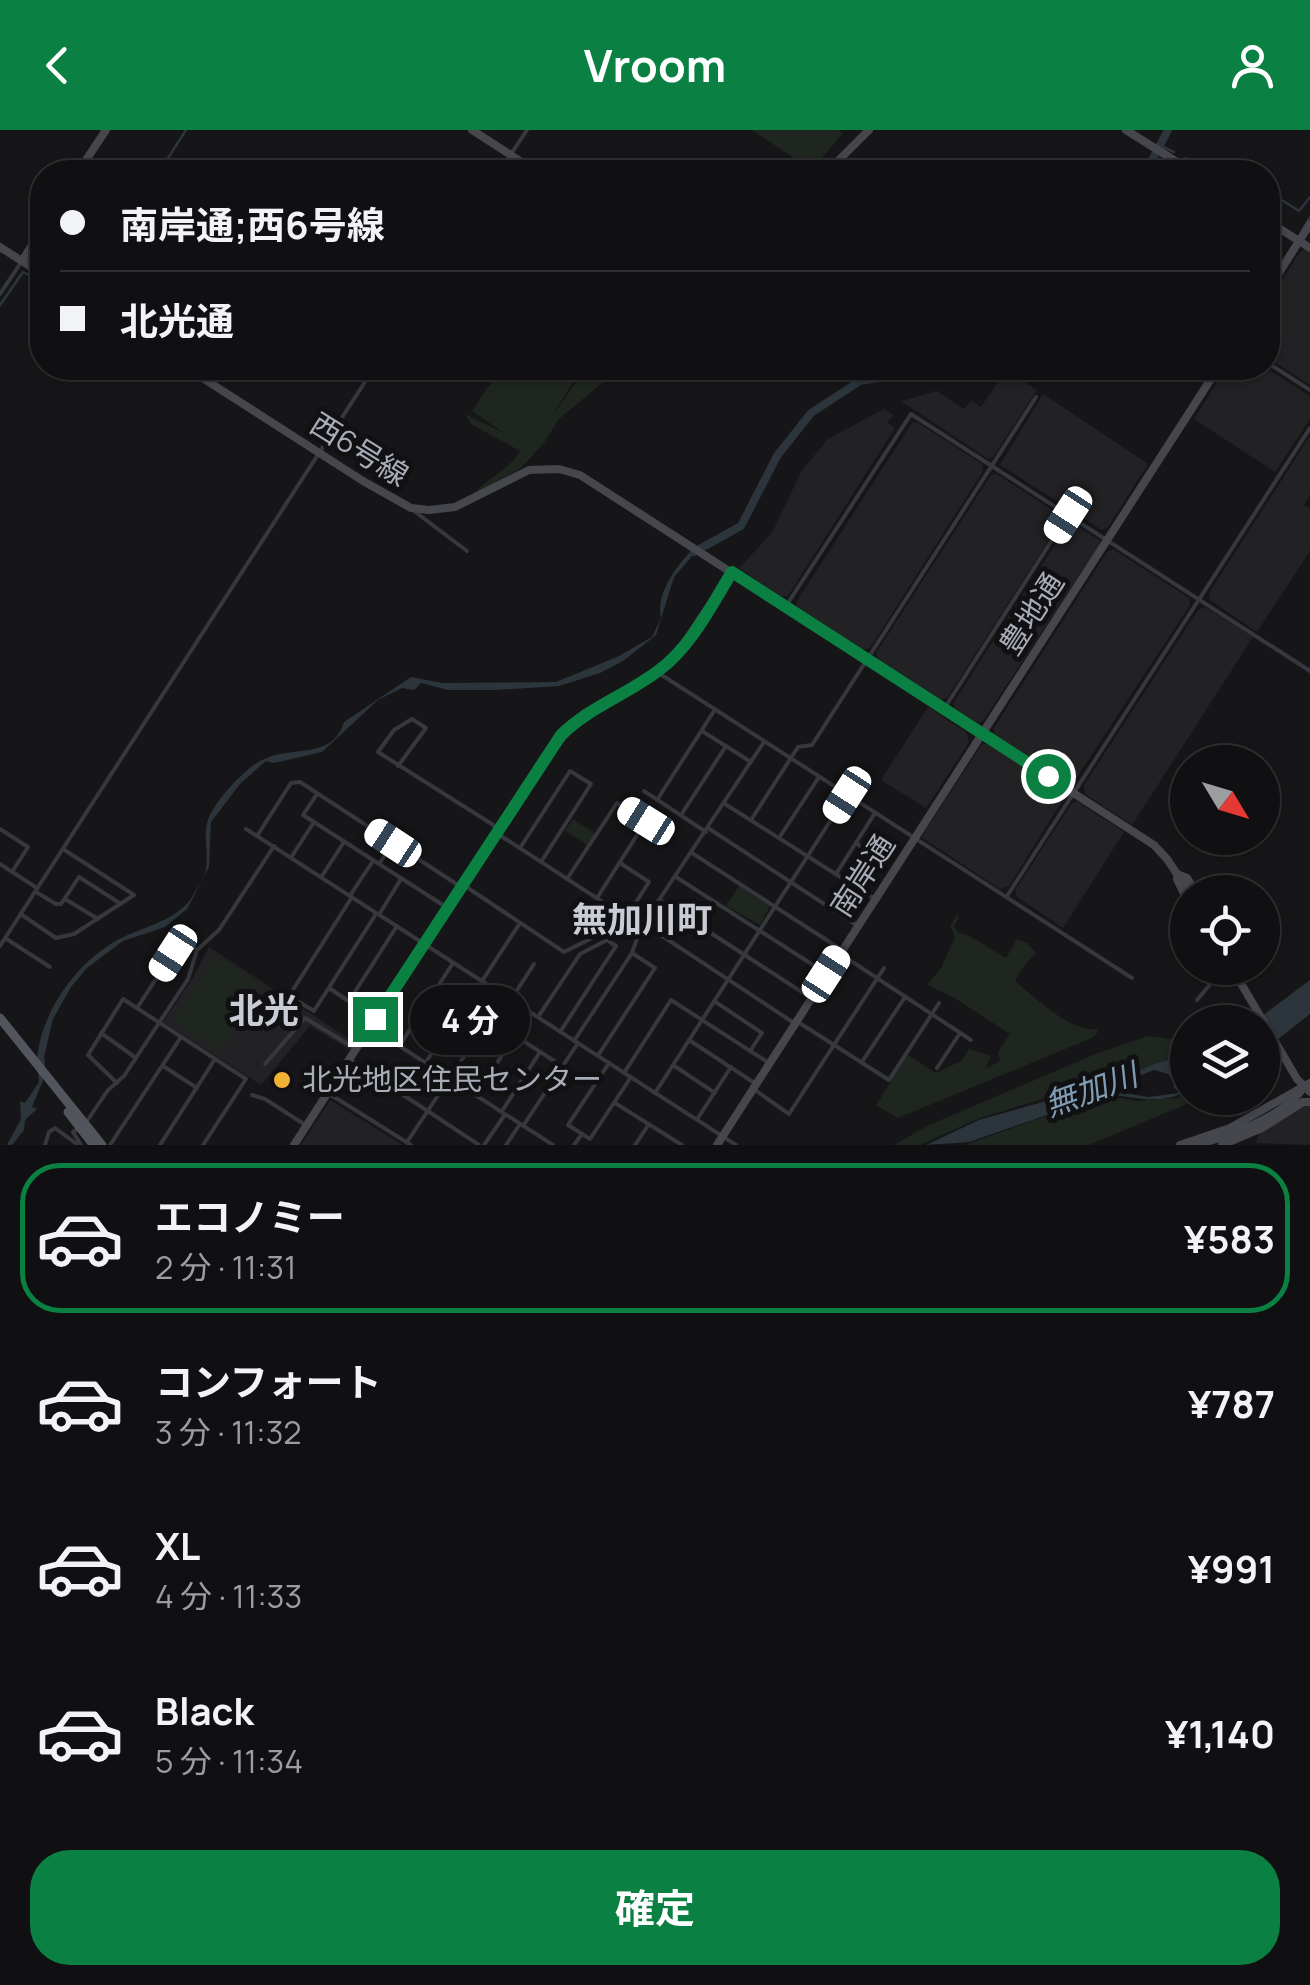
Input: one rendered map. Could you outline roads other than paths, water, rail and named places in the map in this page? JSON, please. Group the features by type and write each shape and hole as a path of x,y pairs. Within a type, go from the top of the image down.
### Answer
{"main road":[{"path":"0,1018 25,1055"},
{"path":"0,1026 98,1145"}],"street":[{"path":"86,160 106,130"},
{"path":"472,130 518,160"},
{"path":"507,160 527,130"},
{"path":"840,160 869,130"},
{"path":"1126,130 1174,160"},
{"path":"1280,271 1310,224"},
{"path":"1280,228 1310,248"},
{"path":"0,246 30,266"},
{"path":"0,294 30,248"},
{"path":"1280,370 1310,390"},
{"name":"西6号線","path":"206,380 411,508 455,507 516,474 544,468 580,475 1154,845 1177,874"},
{"path":"0,946 366,380"},
{"name":"豊地通","path":"982,734 1210,380"},
{"path":"751,820 798,747 812,745 1036,398"},
{"path":"786,606 911,414 1310,671"},
{"path":"1007,896 1310,428"},
{"path":"411,508 467,551"},
{"path":"944,708 1068,515"},
{"path":"294,1145 561,735 586,713 657,672 677,654 732,572"},
{"path":"657,672 1132,978"},
{"path":"657,800 715,710"},
{"path":"398,766 426,728 412,719 394,730 378,752 398,766 496,830 626,918 889,1080 939,1003"},
{"path":"702,731 751,762"},
{"name":"南岸通","path":"720,1141 982,734"},
{"path":"506,1145 562,1066 632,953 642,926 764,742"},
{"path":"680,815 726,746"},
{"path":"520,848 570,771 591,784 541,862"},
{"path":"779,838 819,777"},
{"path":"257,836 291,783 300,782 564,952 598,934 582,924"},
{"path":"644,791 858,926"},
{"path":"317,794 303,815 446,908"},
{"path":"655,1093 847,795"},
{"path":"567,879 616,802 646,821 596,898"},
{"path":"725,804 874,899"},
{"path":"836,874 875,813"},
{"path":"291,858 314,822"},
{"path":"246,829 697,1120 720,1141 736,1145"},
{"path":"0,830 28,848 12,872"},
{"path":"321,877 344,842"},
{"path":"393,843 351,896 290,996 314,1011 402,879"},
{"path":"856,843 878,858 858,889"},
{"path":"79,1145 73,1132 136,1058 188,979 197,950 219,930 274,846"},
{"path":"20,914 56,938 74,934 134,895 63,849"},
{"path":"692,853 971,1040"},
{"path":"620,863 649,882 626,918"},
{"path":"0,864 56,904 65,899 79,877 120,904"},
{"path":"676,877 826,974"},
{"path":"65,899 98,920"},
{"path":"660,900 811,998"},
{"path":"482,981 520,923"},
{"path":"349,1001 397,926"},
{"path":"3,936 50,967"},
{"path":"538,1017 580,954 607,940 616,946 560,1032"},
{"path":"137,1008 173,953 188,943 197,950"},
{"path":"598,1056 655,968 632,953"},
{"path":"400,1046 453,963"},
{"path":"500,1026 534,964"},
{"path":"688,1040 789,1114 884,968"},
{"path":"1197,1000 1208,985"},
{"path":"1180,1145 1232,1133 1274,1112 1308,1088 1292,1070 1243,985"},
{"path":"438,986 562,1066"},
{"path":"328,987 400,1046 553,1145"},
{"path":"862,1062 905,997"},
{"path":"116,1083 88,1056 123,999 246,1079 206,1144"},
{"path":"624,1072 671,1000 769,1063"},
{"path":"714,1001 762,1032 750,1051"},
{"path":"426,1062 464,1003"},
{"path":"265,1064 305,1018 356,1050"},
{"path":"328,1093 409,1144 489,1019"},
{"path":"101,1033 136,1058"},
{"path":"937,1068 960,1033"},
{"path":"476,1096 514,1036"},
{"path":"110,1145 182,1037"},
{"path":"349,1059 482,1145 540,1052"},
{"path":"160,1145 215,1059"},
{"path":"608,1063 568,1125 590,1139 631,1077"},
{"path":"162,1065 197,1088"},
{"path":"672,1065 714,1092"},
{"path":"697,1120 731,1068"},
{"path":"252,1095 307,1126"},
{"path":"615,1102 682,1145"},
{"path":"1222,1145 1233,1143 1303,1102 1310,1102"},
{"path":"635,1145 649,1124"},
{"path":"45,1145 49,1132 55,1128 79,1145"},
{"path":"574,1145 582,1134"}],"water":[{"path":"690,552 693,555 674,577 656,635 600,673 559,686 448,690 421,683 414,690 402,688 378,700 322,752 274,763 266,761 240,784 211,822 209,867 187,909 165,927 123,941 87,968 71,987 53,1019 44,1057 46,1073 32,1107 37,1109 25,1120 24,1130 12,1145 7,1145 21,1119 20,1101 25,1103 39,1082 40,1040 57,1001 83,966 99,952 166,919 187,904 205,872 209,817 224,794 248,770 267,758 331,742 344,722 411,677 442,683 556,682 617,657 652,637 661,618 661,600 668,583"},
{"path":"1310,980 1310,1014 1280,1038 1280,1005 1277,1005"},
{"name":"無加川","path":"1170,1060 1170,1077 1154,1070 1105,1090 1170,1097 1154,1099 1091,1095 1058,1111 969,1142 926,1145 979,1120 1102,1085"}],"waterway":[{"path":"167,160 186,130"},
{"path":"1152,160 1168,130"},
{"path":"1159,145 1174,152"},
{"path":"1280,199 1299,211 1310,197"},
{"path":"1302,231 1310,217"},
{"path":"0,305 23,272 30,276"},
{"path":"694,552 741,526 777,456 811,413 866,380"}],"place":[{"name":"北光地区住民センター","path":"282,1080"}],"district":[{"name":"無加川町","path":"642,920"},
{"name":"北光","path":"264,1011"}]}
